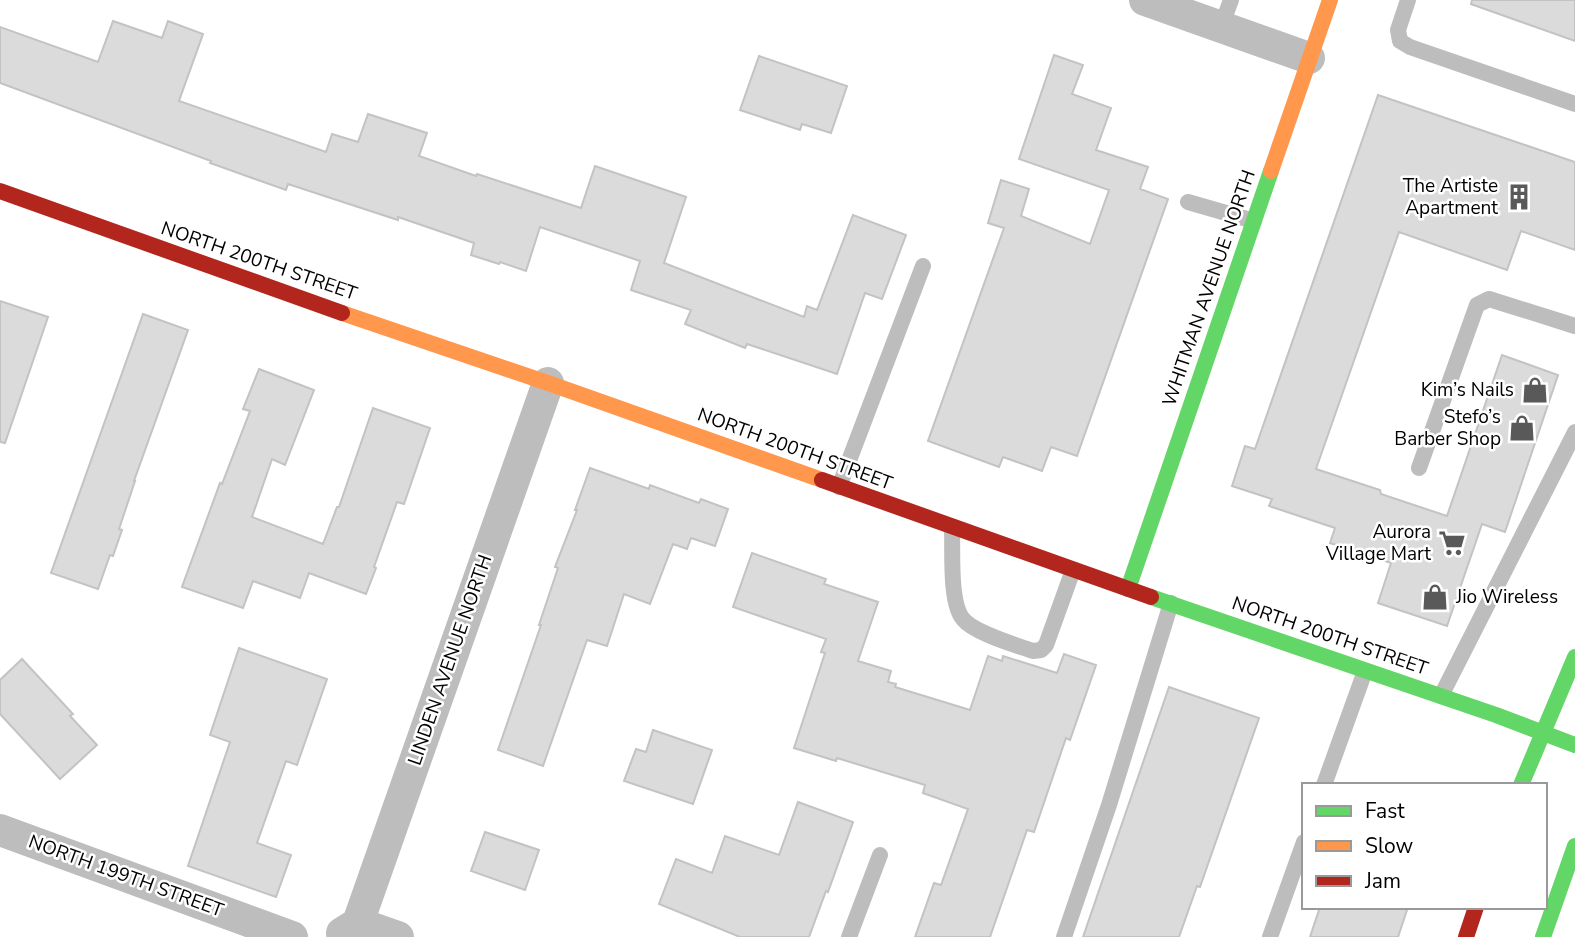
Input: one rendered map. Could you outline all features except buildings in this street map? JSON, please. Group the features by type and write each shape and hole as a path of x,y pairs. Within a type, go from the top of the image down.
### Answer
{"main road":[{"name":"WHITMAN AVENUE NORTH","path":"1128,589 1330,0"},
{"name":"NORTH 200TH STREET","path":"0,191 1073,570 1496,715 1575,746"},
{"path":"1522,783 1575,657"},
{"path":"1543,937 1575,846"},
{"path":"1466,937 1475,909"}],"street":[{"path":"1145,0 1226,14 1309,58"},
{"name":"LINDEN AVENUE NORTH","path":"349,932 548,383"},
{"name":"NORTH 199TH STREET","path":"0,830 292,937"},
{"path":"349,932 398,937"}],"lane":[{"path":"1408,0 1398,30 1399,41 1575,104"},
{"path":"1188,202 1254,221"},
{"path":"839,487 923,267"},
{"path":"1419,468 1477,304 1489,299 1575,326"},
{"path":"1441,696 1575,432"},
{"path":"953,527 954,592 964,620 985,633 1033,651 1041,650 1046,645 1073,570"},
{"path":"1064,937 1109,805 1171,603"},
{"path":"1325,783 1364,671"},
{"path":"1270,937 1302,848"},
{"path":"849,937 880,855"}],"traffic: fast":[{"path":"1128,589 1271,171"},
{"path":"1151,597 1496,715 1575,745"},
{"path":"1522,783 1575,657"},
{"path":"1543,937 1575,846"}],"traffic: slow":[{"path":"1271,171 1330,0"},
{"path":"342,313 822,480"}],"traffic: jam":[{"path":"0,191 342,313"},
{"path":"822,480 1151,597"},
{"path":"1466,937 1475,909"}],"place":[{"name":"The Artiste Apartment","path":"1519,197"},
{"name":"Kim’s Nails","path":"1535,390"},
{"name":"Stefo’s Barber Shop","path":"1522,428"},
{"name":"Aurora Village Mart","path":"1452,543"},
{"name":"Jio Wireless","path":"1435,597"}]}
